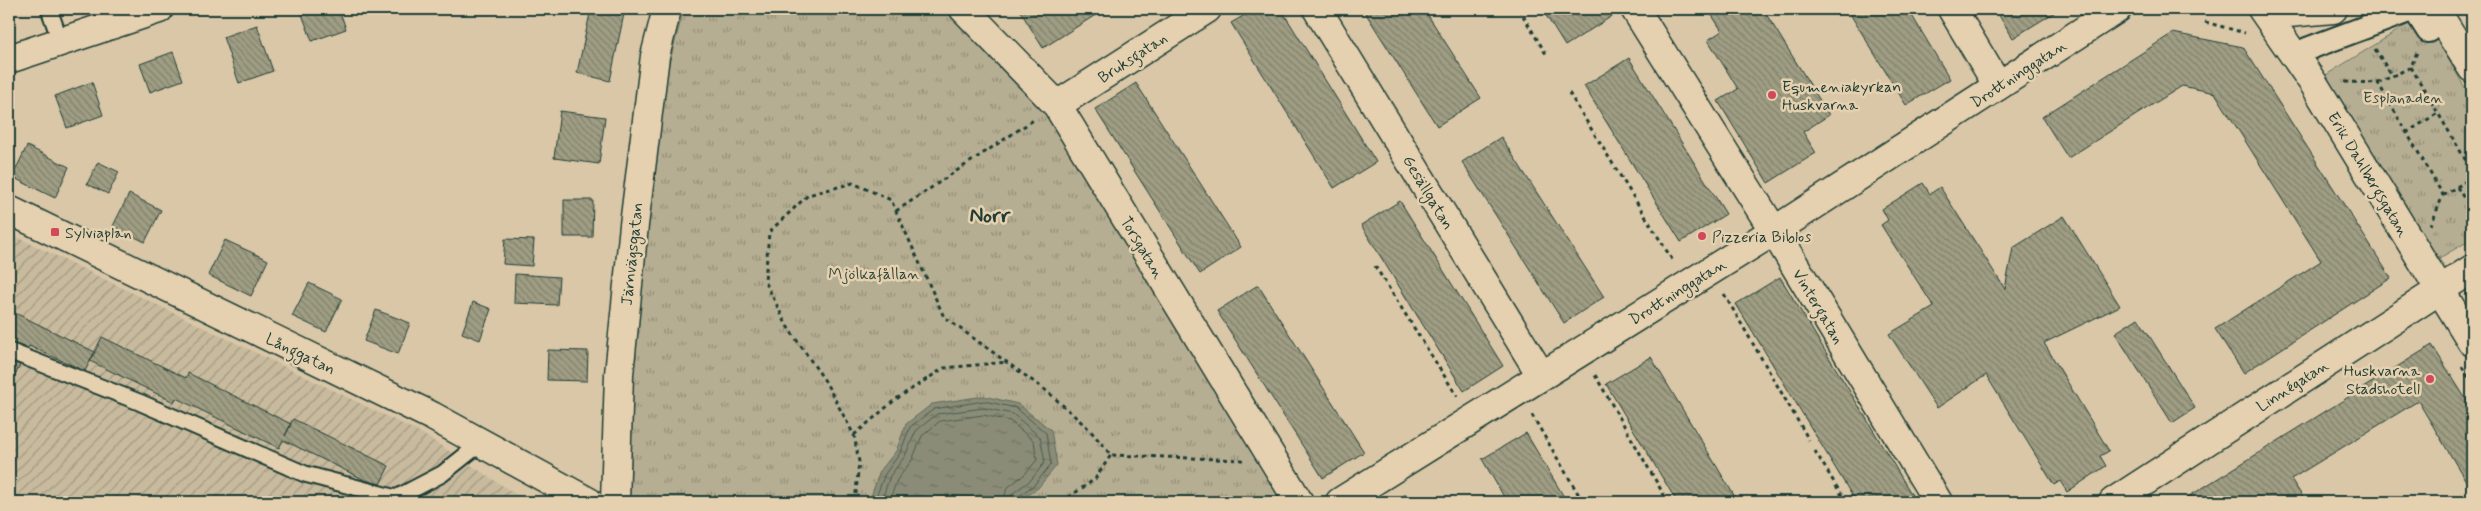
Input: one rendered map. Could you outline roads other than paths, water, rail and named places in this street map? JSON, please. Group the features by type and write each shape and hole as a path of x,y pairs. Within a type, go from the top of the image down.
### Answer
{"street":[{"path":"9,59 159,9"},
{"name":"Järnvägsgatan","path":"615,502 620,374 634,225 655,56 667,9"},
{"name":"Torsgatan","path":"964,9 1057,105 1299,502"},
{"name":"Bruksgatan","path":"1057,105 1207,9"},
{"name":"Gesällgatan","path":"1317,9 1541,375"},
{"name":"Vintergatan","path":"1635,9 1774,231 1938,502"},
{"path":"1952,9 1998,86"},
{"name":"Erik Dahlbergsgatan","path":"2262,9 2314,84 2472,342"},
{"path":"2270,9 2288,13 2333,9"},
{"path":"2307,49 2414,9 2431,20 2472,68"},
{"name":"Drottninggatan","path":"1340,502 1774,231 1998,86 2120,10"},
{"name":"Långgatan","path":"9,210 432,416 589,502"},
{"name":"Linnégatan","path":"2113,502 2472,268"}],"lane":[{"path":"49,9 61,43"},
{"path":"9,351 139,402 305,474 396,498 442,474 481,443"}],"water":[{"path":"984,396 1018,404 1051,430 1057,465 1038,488 1018,502 869,502 880,471 896,451 906,424 932,404"}],"place":[{"name":"Equmeniakyrkan Huskvarna","path":"1772,95"},
{"name":"Sylviaplan","path":"55,232"},
{"name":"Pizzeria Biblos","path":"1702,236"},
{"name":"Huskvarna Stadshotell","path":"2430,379"}],"district":[{"name":"Norr","path":"990,215"}],"park label":[{"name":"Esplanaden","path":"2403,97"},
{"name":"Mjölkafållan","path":"874,273"}]}
